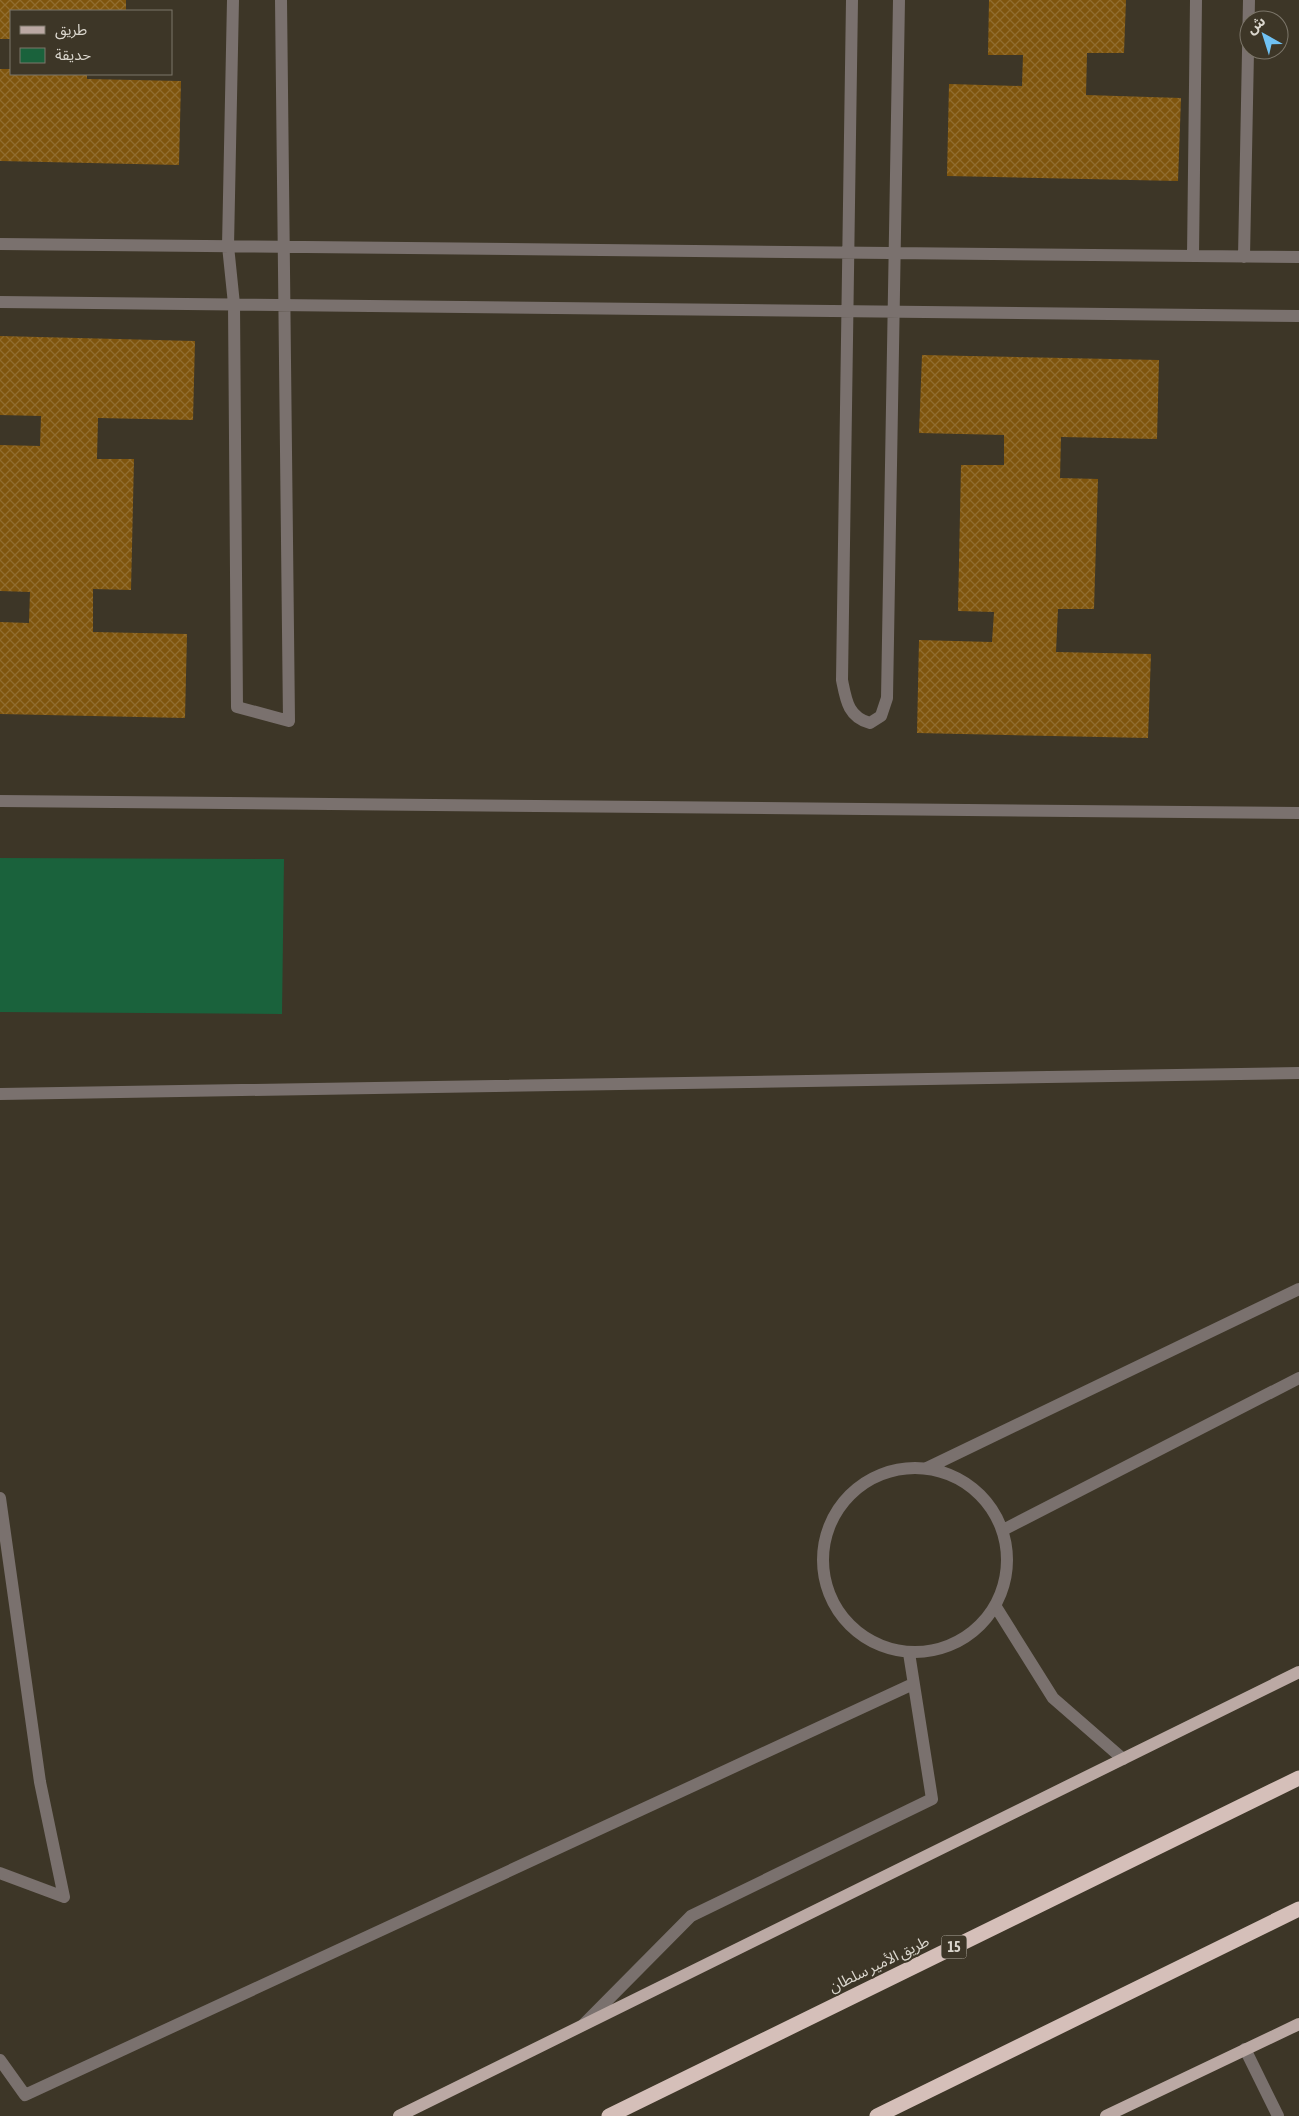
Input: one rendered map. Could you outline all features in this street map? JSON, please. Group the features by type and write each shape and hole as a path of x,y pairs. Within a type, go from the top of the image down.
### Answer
{"highway":[{"name":"طريق الأمير سلطان","path":"609,2116 1299,1778"},
{"path":"878,2116 1299,1909"}],"main road":[{"path":"399,2116 1299,1672"},
{"path":"1106,2116 1299,2024"}],"street":[{"path":"233,0 228,246 234,304 237,707 289,721 281,0"},
{"path":"852,0 842,680 847,705 859,720 870,724 881,716 887,698 899,0"},
{"path":"1193,256 1196,0"},
{"path":"1244,257 1249,0"},
{"path":"0,244 1299,257"},
{"path":"0,302 1299,316"},
{"path":"0,801 1299,812"},
{"path":"0,1094 1299,1073"},
{"path":"927,1468 1299,1289"},
{"path":"1003,1530 1299,1378"},
{"path":"927,1468 952,1475 974,1488 992,1507 1003,1530 1008,1556 1005,1582 996,1607 980,1627 958,1642 935,1651 909,1653 880,1647 854,1631 835,1609 824,1581 822,1552 830,1523 846,1498 870,1479 897,1469 927,1468"},
{"path":"0,1498 40,1782 64,1897 0,1873"},
{"path":"996,1607 1053,1698 1123,1759"},
{"path":"582,2026 691,1916 932,1800 909,1653"},
{"path":"0,2060 25,2095 914,1684"},
{"path":"1246,2049 1278,2116"}],"green space":[{"path":"0,858 284,859 282,1014 0,1012"}],"building":[{"path":"0,0 126,0 126,10 10,10 10,39 0,39"},
{"path":"989,0 1126,0 1124,53 1087,53 1086,95 1181,98 1178,181 947,176 949,84 1022,86 1023,55 988,55"},
{"path":"0,69 10,69 10,75 87,75 87,79 181,81 179,165 0,161"},
{"path":"0,336 195,341 193,420 98,418 97,459 134,459 131,590 93,589 93,632 187,634 185,718 0,714 0,622 29,623 30,592 0,591 0,445 40,446 41,416 0,415"},
{"path":"922,355 1159,360 1157,439 1061,437 1060,478 1098,479 1094,609 1058,609 1056,652 1151,654 1148,738 917,733 919,640 992,642 994,612 958,611 961,465 1004,465 1004,435 919,433"}]}
